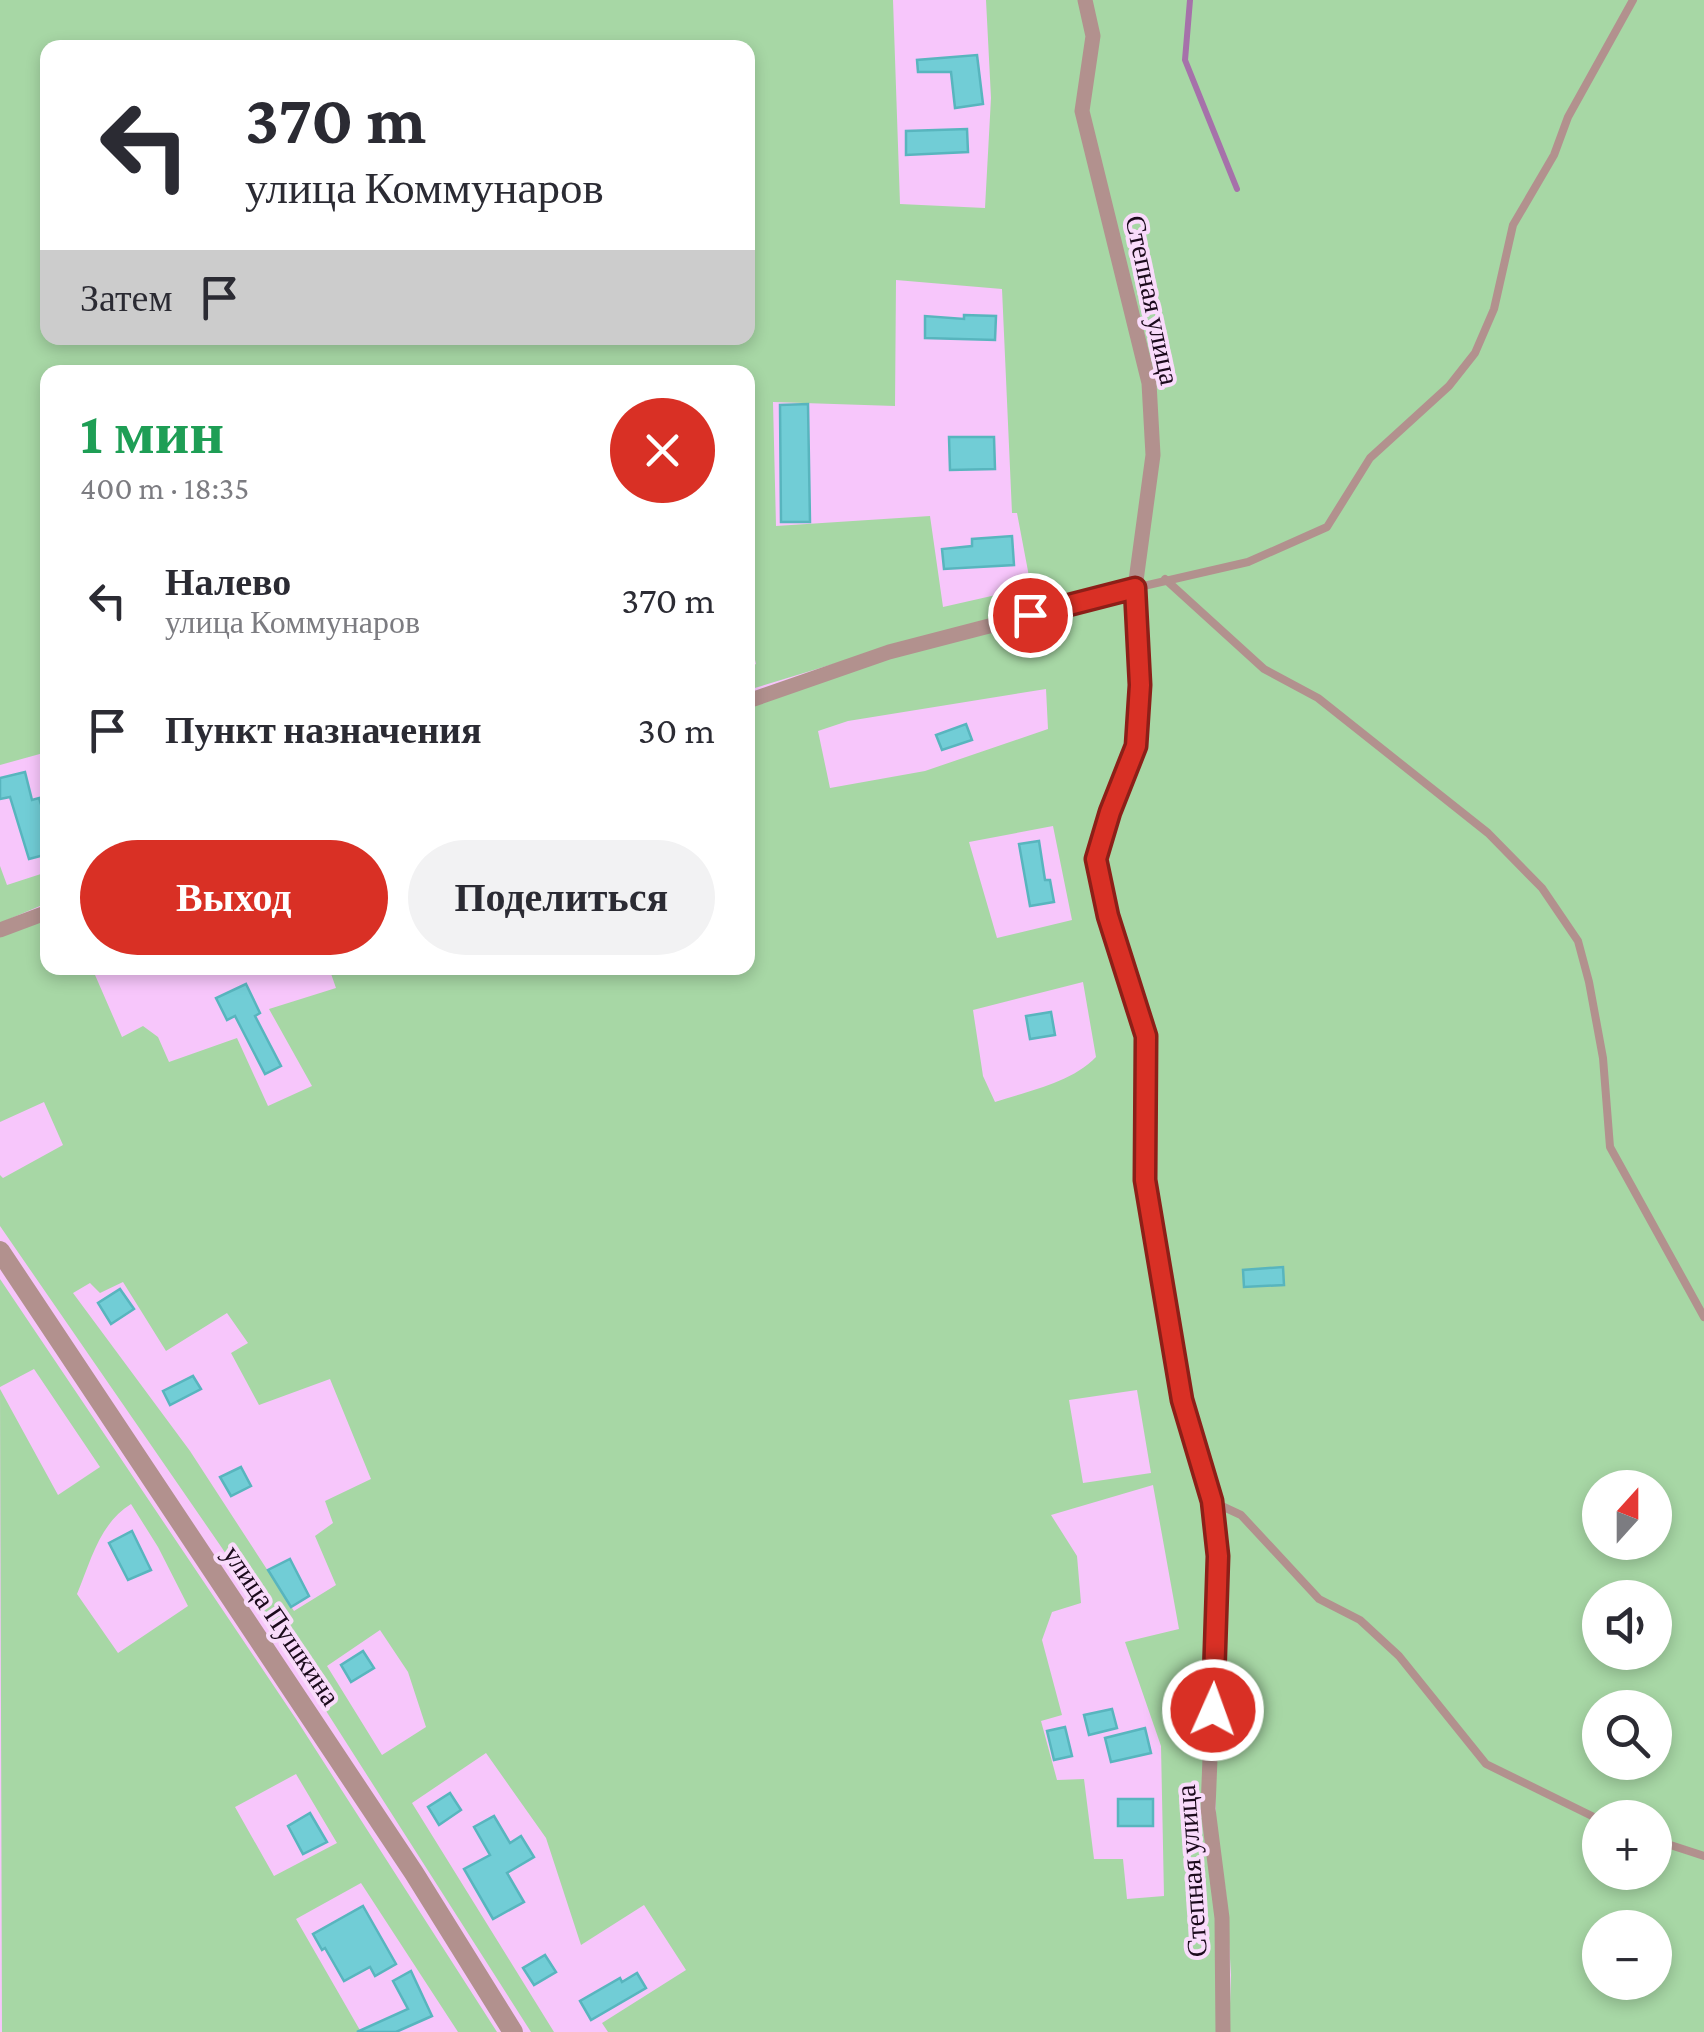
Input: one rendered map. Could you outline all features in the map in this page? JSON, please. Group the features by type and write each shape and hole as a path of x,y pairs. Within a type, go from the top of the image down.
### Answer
{"street":[{"name":"Степная улица","path":"1085,0 1093,36 1082,111 1149,383 1153,455 1135,588 1140,685 1136,746 1096,859 1108,916 1146,1036 1145,1180 1182,1400 1212,1501 1218,1556 1208,1809 1222,1918 1224,2032"},
{"path":"755,699 889,652 1135,588"},
{"path":"0,930 40,915"},
{"name":"улица Пушкина","path":"0,1251 414,1874 513,2032"}],"lane":[{"path":"1135,588 1248,562 1327,527 1370,458 1449,386 1476,353 1494,309 1514,225 1633,0"},
{"path":"1164,579 1264,669 1318,698 1488,834 1542,888 1578,941 1586,968 1603,1058 1610,1147 1704,1317"},
{"path":"1212,1501 1241,1514 1319,1599 1360,1620 1399,1656 1486,1764 1582,1811"},
{"path":"1672,1846 1704,1856"}],"green space":[{"path":"0,0 893,0 900,204 985,208 991,98 986,0 1704,0 1704,2032 1229,2032 1231,1975 1226,1893 1216,1830 1215,1775 1227,1543 1187,1387 1153,1196 1153,1046 1089,863 1140,1048 1141,1201 1181,1420 1207,1514 1218,2032 608,2032 602,2023 686,1970 644,1905 581,1945 546,1838 486,1753 412,1803 554,2032 531,2032 222,1548 0,1226 0,1175 3,1178 63,1145 44,1102 0,1122 0,937 40,922 40,975 95,975 122,1037 143,1026 158,1037 169,1062 237,1038 268,1106 312,1086 269,1009 336,988 331,975 755,975 755,705 922,637 755,688 755,365 40,365 40,754 0,765","holes":["896,280 1002,289 1012,513 1017,513 1031,587 943,607 930,516 776,526 773,402 895,406","1046,689 1048,729 925,771 830,788 818,731 848,721","1053,826 1072,920 997,938 969,842","1083,982 1096,1057 1062,1080 995,1102 983,1076 973,1010","123,1282 166,1351 227,1313 248,1343 231,1353 259,1405 330,1379 371,1479 325,1501 333,1523 315,1536 336,1585 294,1611 190,1451 73,1293 90,1283 100,1293","1137,1390 1151,1473 1083,1483 1069,1400","1153,1485 1179,1629 1125,1642 1161,1746 1164,1896 1127,1899 1123,1859 1094,1859 1084,1779 1057,1780 1041,1721 1062,1715 1042,1640 1052,1612 1081,1603 1077,1556 1051,1515","380,1630 408,1672 426,1727 382,1755 327,1666"]},
{"path":"0,866 7,885 40,874 40,906 0,923"},
{"path":"0,1279 296,1719 497,2032 458,2032 361,1883 296,1919 361,2032 2,2032 0,1389 58,1495 100,1467 34,1369 0,1387","holes":["131,1504 188,1606 118,1653 77,1594 104,1533","296,1774 337,1843 274,1876 235,1807"]}],"building":[{"path":"977,55 983,104 955,108 951,72 918,72 917,60"},
{"path":"967,129 968,152 906,155 906,131"},
{"path":"964,315 996,316 995,340 925,338 925,316 964,319"},
{"path":"808,404 810,522 781,522 780,405"},
{"path":"949,437 994,437 995,469 950,470"},
{"path":"1012,536 1014,565 944,569 942,549 972,546 972,539"},
{"path":"966,724 972,740 942,750 936,735"},
{"path":"25,772 32,800 39,798 40,856 29,859 10,797 0,799 0,778"},
{"path":"1039,841 1045,880 1050,880 1054,902 1030,906 1019,844"},
{"path":"246,984 260,1013 255,1016 281,1066 265,1074 235,1016 227,1020 216,998"},
{"path":"1051,1012 1055,1035 1030,1039 1026,1016"},
{"path":"1283,1267 1284,1285 1244,1287 1243,1270"},
{"path":"120,1289 134,1309 111,1324 98,1303"},
{"path":"193,1376 201,1389 170,1405 163,1391"},
{"path":"241,1467 251,1486 231,1496 220,1477"},
{"path":"132,1531 151,1570 128,1580 109,1543"},
{"path":"290,1559 309,1596 291,1607 268,1570"},
{"path":"363,1651 374,1668 351,1682 341,1665"},
{"path":"1112,1709 1117,1728 1089,1735 1084,1715"},
{"path":"1065,1727 1072,1756 1054,1760 1047,1731"},
{"path":"1145,1728 1151,1753 1111,1762 1105,1738"},
{"path":"450,1793 461,1810 439,1825 428,1807"},
{"path":"1118,1799 1153,1799 1153,1826 1118,1826"},
{"path":"310,1813 327,1842 303,1854 288,1826"},
{"path":"494,1816 510,1843 521,1836 534,1857 507,1873 524,1902 493,1919 464,1869 490,1855 474,1827"},
{"path":"363,1906 396,1964 375,1976 370,1967 344,1981 313,1934"},
{"path":"545,1955 556,1972 534,1985 523,1968"},
{"path":"411,1971 432,2016 396,2032 357,2032 408,2009 393,1981"},
{"path":"637,1973 646,1988 591,2020 580,2001 620,1978 622,1982"}],"waterway":[{"path":"1190,0 1185,60 1237,189"}],"route":[{"path":"1030,615 1135,588 1140,685 1136,746 1096,859 1108,916 1146,1036 1145,1180 1182,1400 1212,1501 1218,1556 1213,1710"}]}
